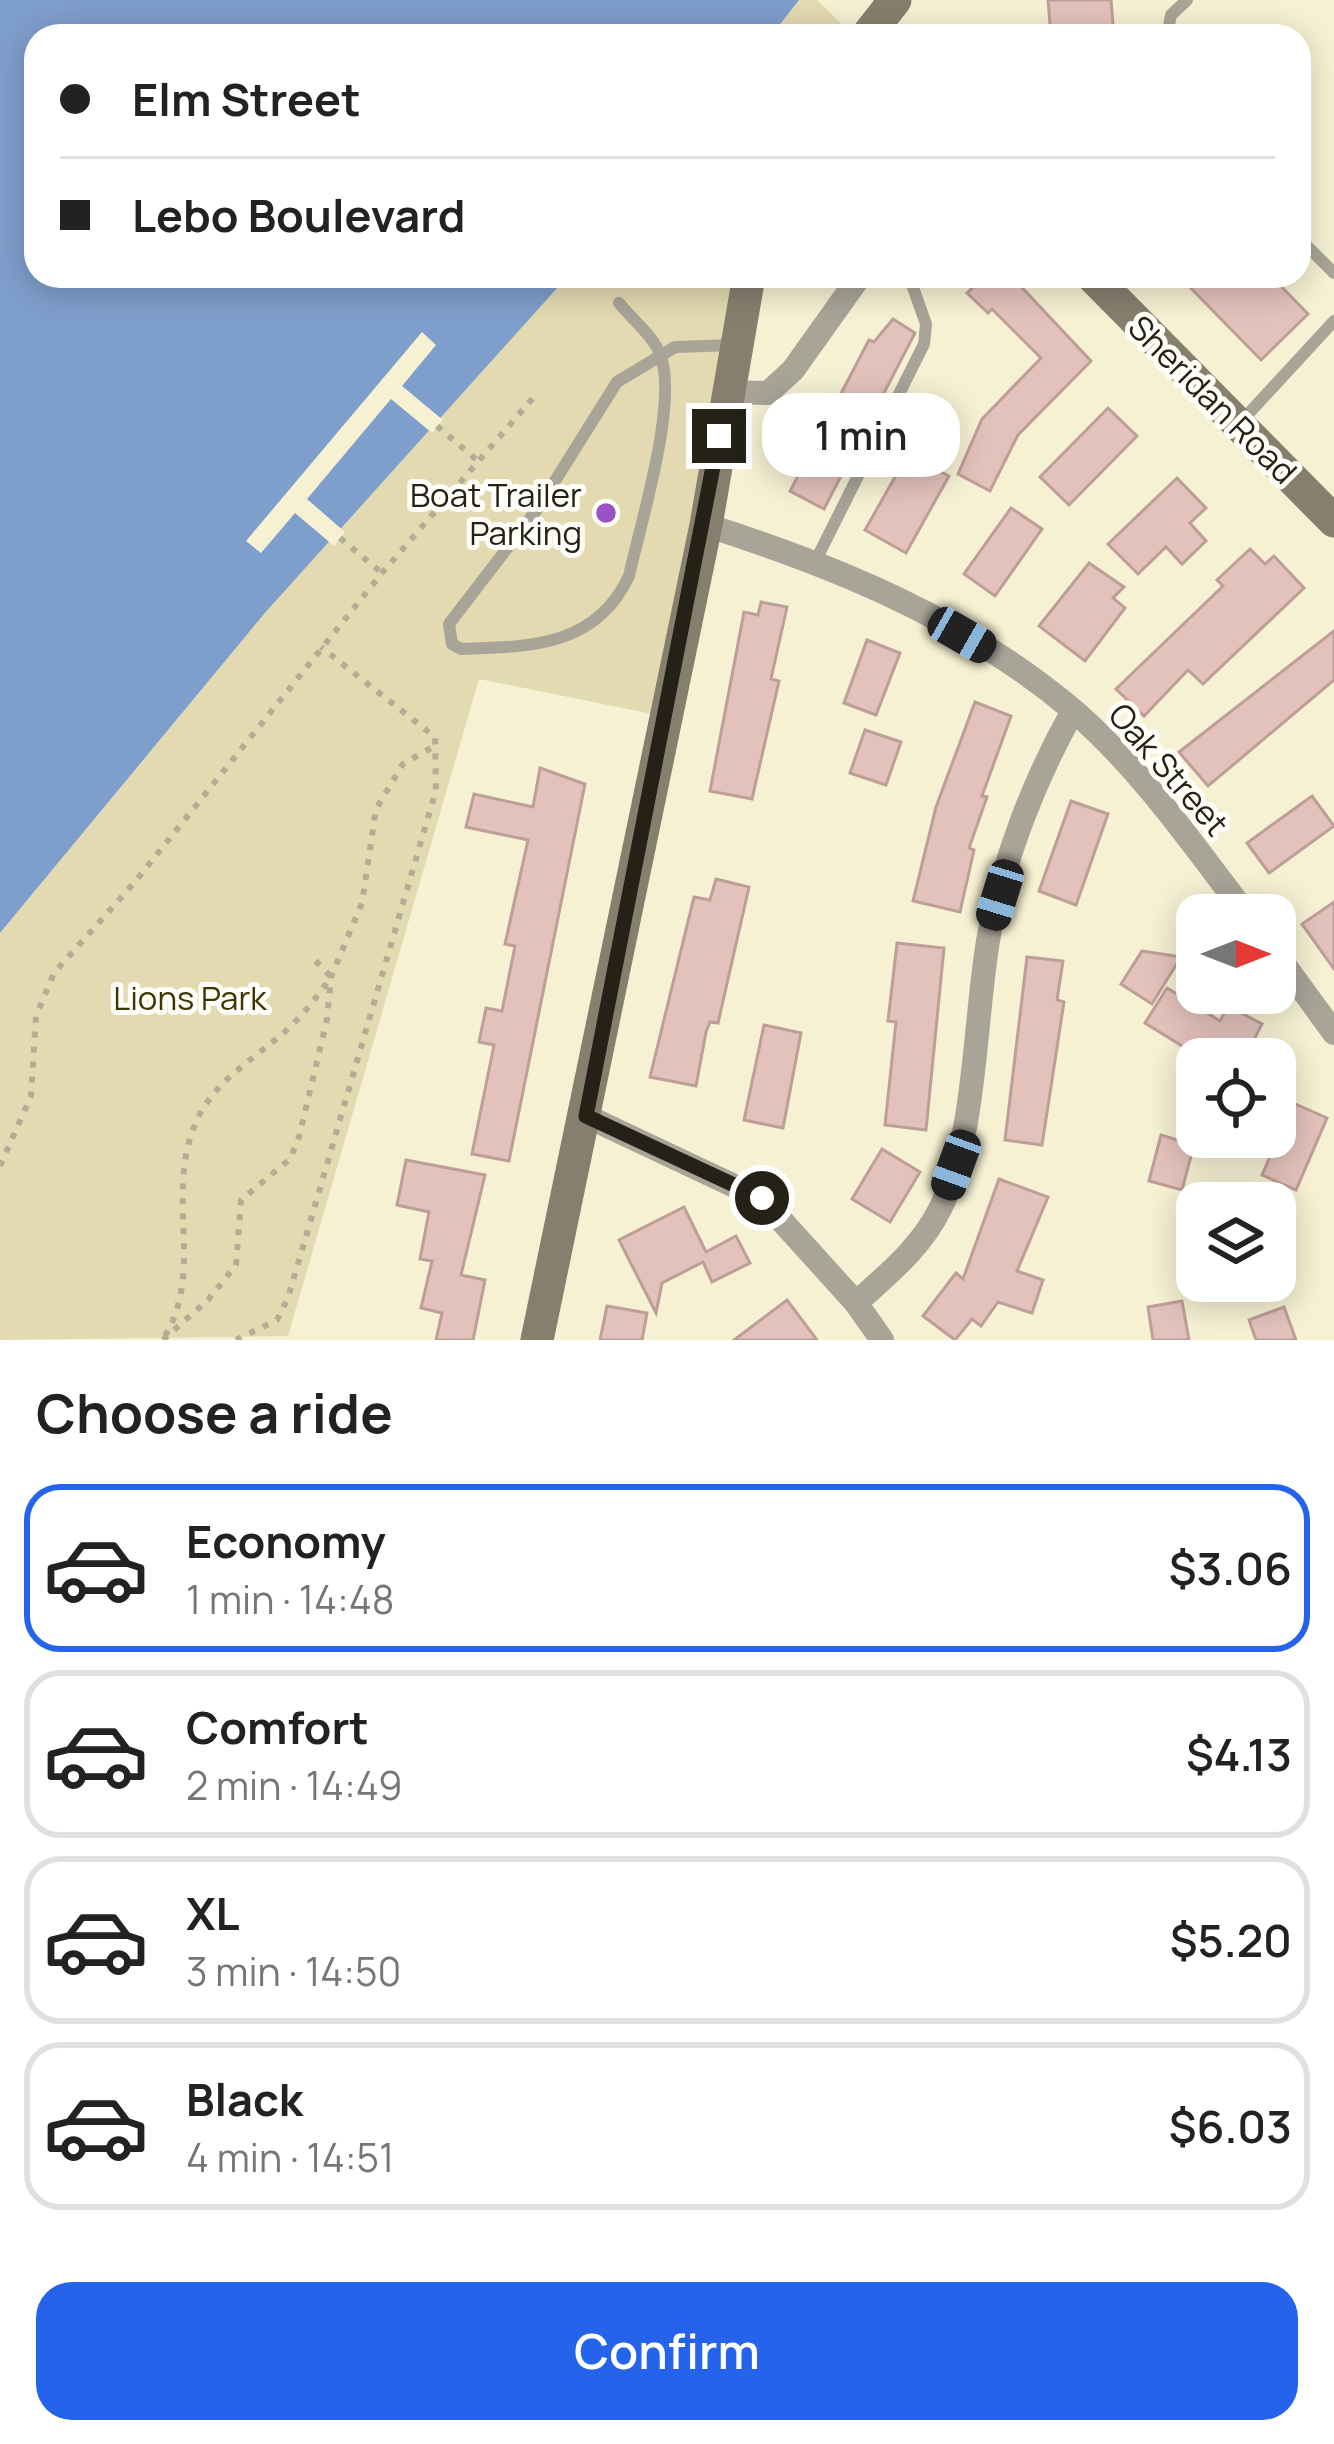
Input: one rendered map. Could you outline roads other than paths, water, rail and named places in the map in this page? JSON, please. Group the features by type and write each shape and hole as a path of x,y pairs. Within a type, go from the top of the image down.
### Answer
{"main road":[{"path":"876,24 895,0"},
{"path":"537,1340 586,1116 662,716 706,525 746,288"},
{"name":"Sheridan Road","path":"1104,288 1334,521"}],"street":[{"path":"726,392 768,394 793,370 851,288"},
{"name":"Oak Street","path":"706,525 816,560 936,620 1073,711 1143,780 1231,894"},
{"path":"856,1303 918,1246 949,1185 990,931 1022,823 1073,711"},
{"path":"1296,981 1334,1033"},
{"path":"586,1116 762,1198 856,1303 882,1340"}],"lane":[{"path":"1169,24 1171,14 1187,0"},
{"path":"1311,250 1334,274"},
{"path":"816,560 924,344 926,324 913,288"},
{"path":"619,303 660,353 660,438 619,597 589,622 547,646 461,649 452,644 449,624 538,508 617,382 660,353 675,347 734,345"},
{"path":"1238,424 1334,320"}],"water":[{"path":"0,0 799,0 780,24 24,24 24,288 557,288 264,614 0,933"}],"place":[{"name":"Boat Trailer Parking","path":"606,513"}],"park label":[{"name":"Lions Park","path":"190,997"}]}
